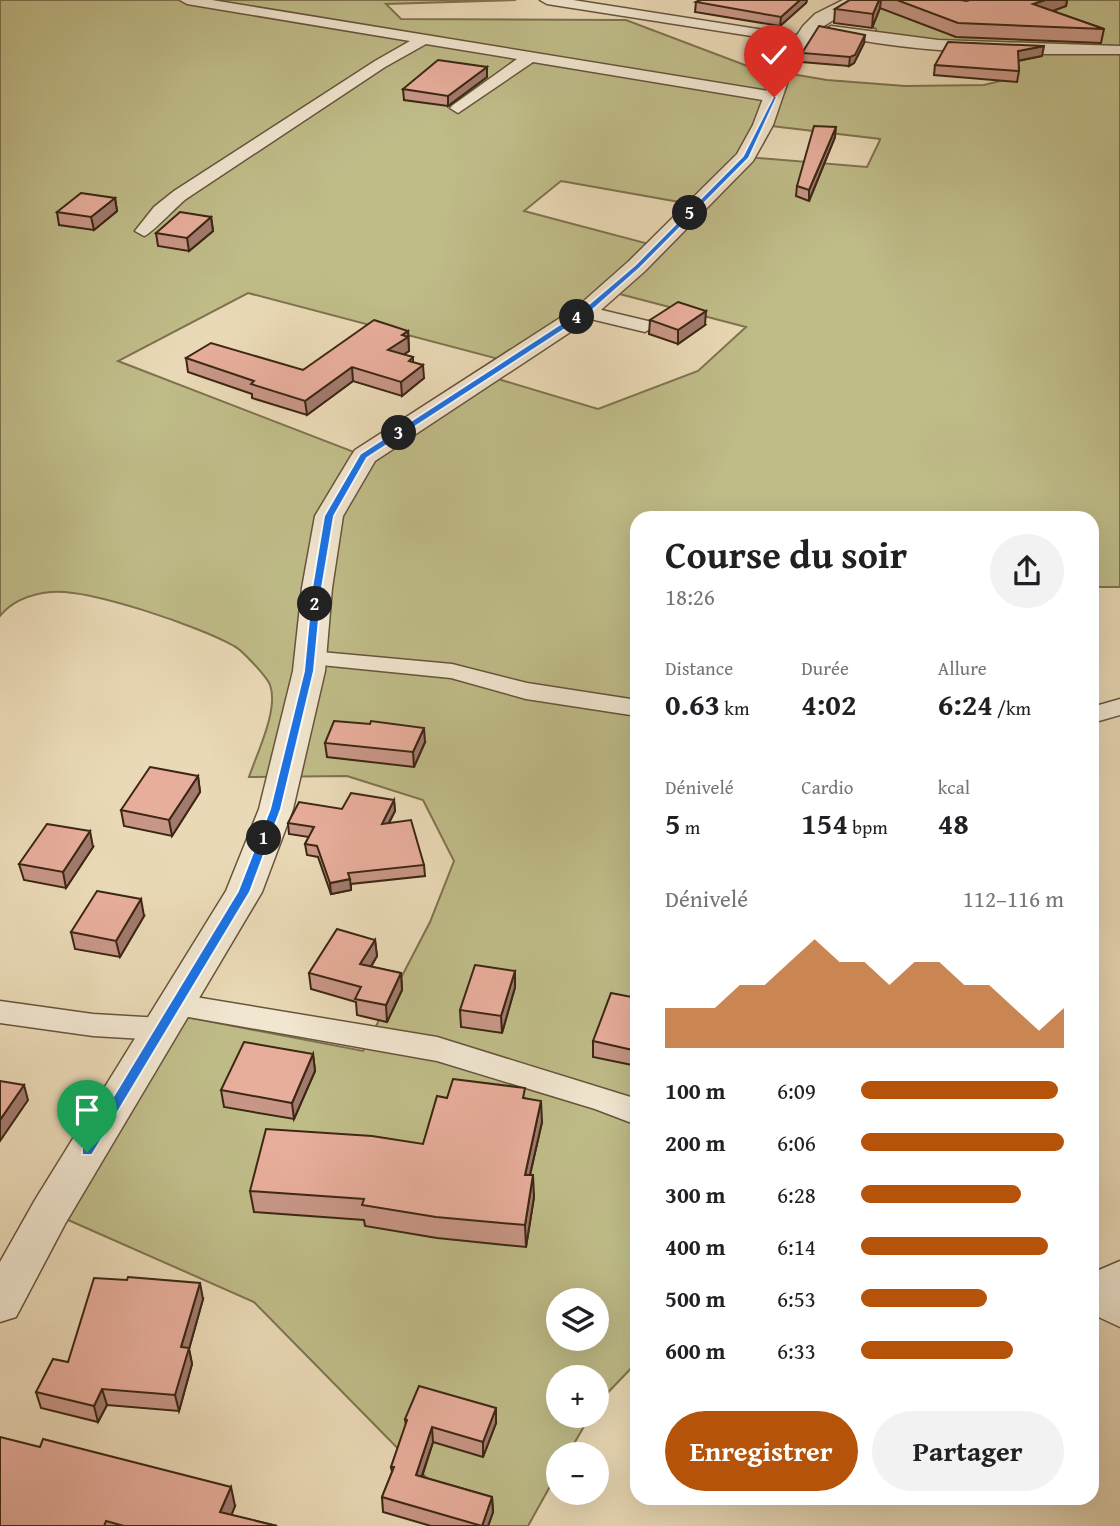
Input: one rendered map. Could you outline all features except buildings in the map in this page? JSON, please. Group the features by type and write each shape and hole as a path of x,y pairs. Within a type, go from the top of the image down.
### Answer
{"street":[{"path":"187,0 774,97"},
{"path":"547,0 807,33 1046,50 1120,50"},
{"path":"0,1303 50,1213 244,892 271,821 310,658 317,588 329,516 364,456 585,312 637,266 746,157 774,97 782,72 807,33 821,18 857,0"},
{"path":"144,231 160,211 180,195 380,64 426,38"},
{"path":"458,108 528,58"},
{"path":"585,312 645,326"},
{"path":"310,658 452,671 526,691 630,707"},
{"path":"1099,713 1120,707"},
{"path":"0,1012 93,1025 169,1017 437,1049 630,1109"},
{"path":"1099,1286 1120,1276"},
{"path":"1099,1301 1120,1312"}],"shaded area":[{"path":"0,0 516,0 386,4 401,19 626,20 750,67 827,80 905,86 984,85 1004,80 975,50 877,38 876,29 862,22 857,0 1120,0 1120,587 1099,587 1099,511 630,511 630,1369 609,1391 609,1365 546,1365 546,1428 583,1428 575,1442 546,1442 546,1494 528,1526 474,1526 254,1302 50,1212 181,1016 363,1051 430,922 454,861 423,800 347,776 249,777 262,744 272,706 272,695 268,681 234,646 144,610 91,596 51,592 36,594 16,602 0,616","holes":["763,125 880,139 867,167 747,157","561,181 696,205 656,246 524,211","608,291 746,327 698,371 598,409 488,376 364,456 118,361 248,293 510,362"]}],"route":[{"path":"87,1152 244,892 276,809 309,671 317,588 329,516 346,482 364,456 585,312 637,266 746,157 774,97"}]}
